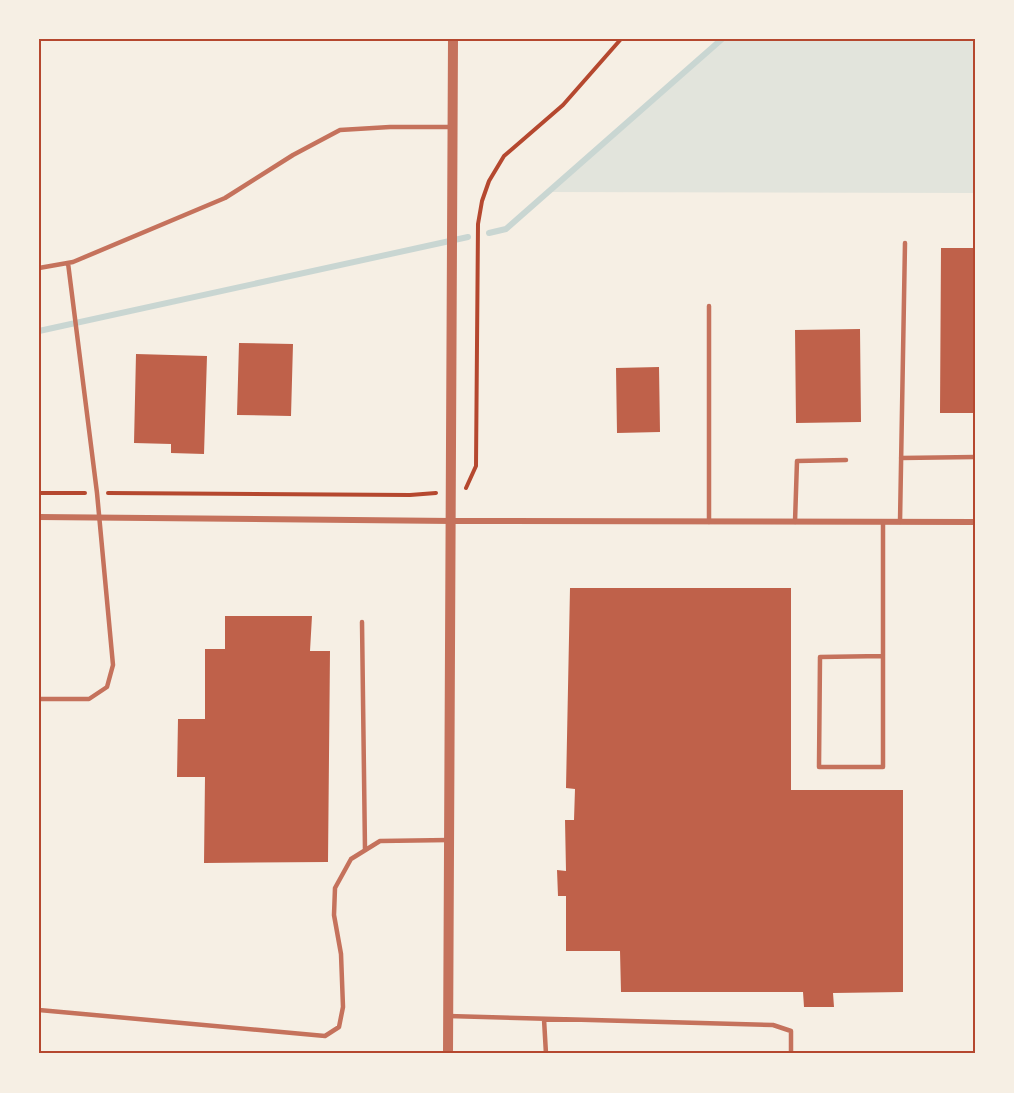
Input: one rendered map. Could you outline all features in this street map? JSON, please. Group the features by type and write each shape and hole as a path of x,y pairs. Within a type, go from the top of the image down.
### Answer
{"street":[{"path":"448,1054 453,39"},
{"path":"39,518 975,522"}],"lane":[{"path":"39,268 68,263 225,198 293,155 340,130 452,126"},
{"path":"900,522 905,243"},
{"path":"39,699 89,699 107,687 113,665 97,493 68,263"},
{"path":"709,306 709,522"},
{"path":"902,458 975,457"},
{"path":"795,522 797,461 846,460"},
{"path":"883,522 883,656 883,767 819,767 820,657 883,656"},
{"path":"362,622 365,850"},
{"path":"39,1010 325,1036 339,1027 343,1007 341,954 334,915 335,888 351,859 380,842 449,840"},
{"path":"448,1016 773,1025 791,1031 791,1054"},
{"path":"544,1019 546,1054"}],"path":[{"path":"39,493 410,495 463,491 471,480 476,466 478,224 482,201 489,181 504,156 563,105 621,39"}],"shaded area":[{"path":"722,39 975,39 975,193 547,192"}],"building":[{"path":"941,248 975,248 975,413 940,413"},
{"path":"860,329 861,422 796,423 795,330"},
{"path":"239,343 293,344 291,416 237,415"},
{"path":"136,354 207,356 204,454 171,453 171,444 134,443"},
{"path":"659,367 660,432 617,433 616,368"},
{"path":"570,588 791,588 791,790 903,790 903,992 833,993 834,1007 804,1007 803,992 621,992 620,951 566,951 566,896 558,896 557,870 566,871 565,820 574,820 575,789 566,788"},
{"path":"225,616 312,616 310,651 330,651 328,862 204,863 205,777 177,777 178,719 205,719 205,649 225,649"}],"waterway":[{"path":"489,233 506,229 722,39"},
{"path":"39,331 468,237"}]}
